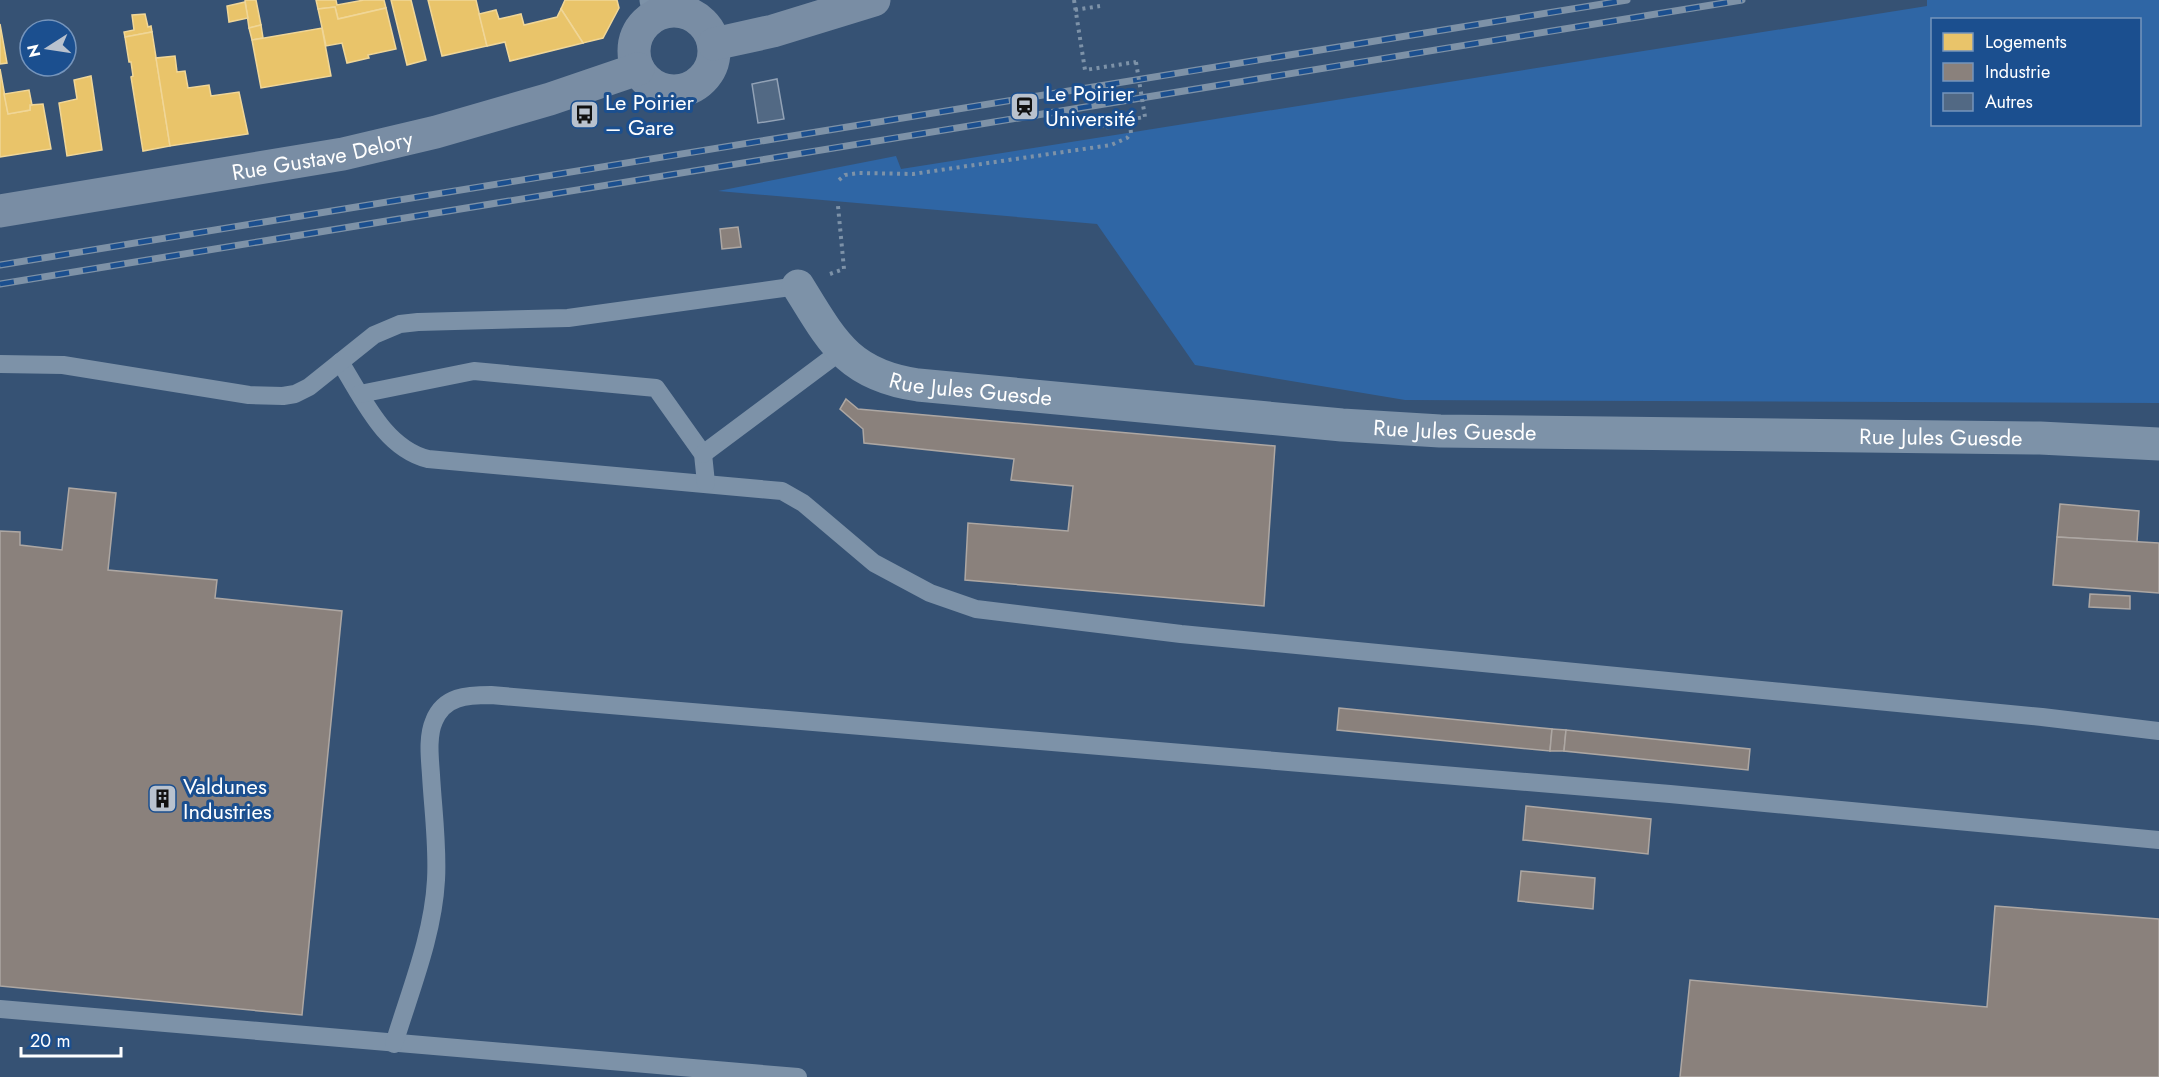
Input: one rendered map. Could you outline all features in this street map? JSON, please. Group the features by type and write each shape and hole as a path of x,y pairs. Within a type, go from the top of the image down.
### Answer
{"street":[{"path":"714,44 773,31 874,0"},
{"path":"659,6 692,15 707,27 714,44 714,57 703,80 687,89 674,91 662,89 645,79 638,69 633,50 635,38 659,6"},
{"name":"Rue Gustave Delory","path":"0,211 343,154 436,132 550,99 638,69"},
{"name":"Rue Jules Guesde","path":"798,286 827,334 841,351 867,370 903,383 918,385 1376,428 1440,431 2040,438 2159,444"}],"lane":[{"path":"0,364 63,365 249,395 295,394 309,387 374,335 400,324 568,318 798,286"},
{"path":"702,454 841,351"},
{"path":"340,362 388,436 406,452 428,459 782,491 803,503 874,563 930,593 976,609 1181,634 2030,716 2159,731"},
{"path":"360,394 474,371 656,388 702,454 706,483"},
{"path":"394,1044 434,906 437,878 430,761 433,723 440,708 452,699 471,695 1659,793 2159,840"},
{"path":"0,1009 798,1077"}],"path":[{"path":"839,180 845,175 859,173 913,174 1111,146 1127,138 1131,133 1130,124 1102,128 1101,124 1145,117 1136,62 1085,70 1074,0"},
{"path":"1076,10 1100,6"},
{"path":"798,286 844,269 838,206"}],"shaded area":[{"path":"1927,0 2159,0 2159,403 1405,400 1195,365 1097,224 718,191 896,156 901,169 1927,6"}],"building: Logements":[{"path":"245,0 256,0 261,25 249,28"},
{"path":"316,0 336,0 337,5 364,0 384,0 386,8 338,19 335,7 318,9"},
{"path":"391,0 411,0 426,60 407,65"},
{"path":"428,0 476,0 487,46 442,56"},
{"path":"565,0 617,0 619,8 603,38 583,43 561,9"},
{"path":"245,2 248,18 229,22 227,6"},
{"path":"335,7 338,19 386,8 396,49 368,55 369,58 347,63 342,43 326,46 318,9"},
{"path":"561,9 583,43 510,61 505,42 487,46 479,14 496,10 499,19 521,14 524,25 557,17"},
{"path":"145,14 148,27 151,26 152,32 125,37 124,32 134,30 132,15"},
{"path":"0,24 7,63 0,64"},
{"path":"261,25 263,38 252,40 249,28"},
{"path":"322,28 331,76 261,88 252,40"},
{"path":"152,32 170,146 143,151 131,77 133,76 131,62 129,62 125,37"},
{"path":"175,56 177,72 185,71 188,88 209,85 211,96 239,92 248,134 170,146 156,58"},
{"path":"0,69 8,114 30,110 30,105 43,104 51,149 0,157"},
{"path":"91,76 102,150 67,156 59,103 77,99 74,80"},
{"path":"29,90 32,105 30,105 30,110 8,114 4,94"}],"building: Industrie":[{"path":"738,227 741,247 722,249 720,229"},
{"path":"846,399 858,409 1275,446 1264,606 965,580 968,523 1068,531 1073,486 1011,480 1014,459 864,443 863,429 840,409"},
{"name":"Valdunes Industries","path":"69,488 116,493 108,570 217,580 215,598 342,611 302,1015 0,986 0,531 20,532 20,545 62,550"},
{"path":"2060,504 2139,511 2137,542 2057,537"},
{"path":"2057,537 2159,543 2159,593 2053,585"},
{"path":"2090,594 2130,596 2130,609 2089,607"},
{"path":"1339,708 1552,729 1550,751 1337,730"},
{"path":"1552,729 1566,730 1564,751 1550,751"},
{"path":"1566,730 1750,749 1748,770 1564,751"},
{"path":"1526,806 1651,819 1648,854 1523,840"},
{"path":"1521,871 1595,878 1593,909 1518,901"},
{"path":"1995,906 2159,919 2159,1077 1680,1077 1690,980 1987,1007"}],"building: Autres":[{"path":"777,79 784,119 758,123 752,84"}],"railway":[{"path":"0,265 1627,0"},
{"path":"0,284 1742,0"}],"place":[{"name":"Le Poirier Université","path":"1024,106"},
{"name":"Le Poirier – Gare","path":"584,115"},
{"name":"Valdunes Industries","path":"162,799"}]}
